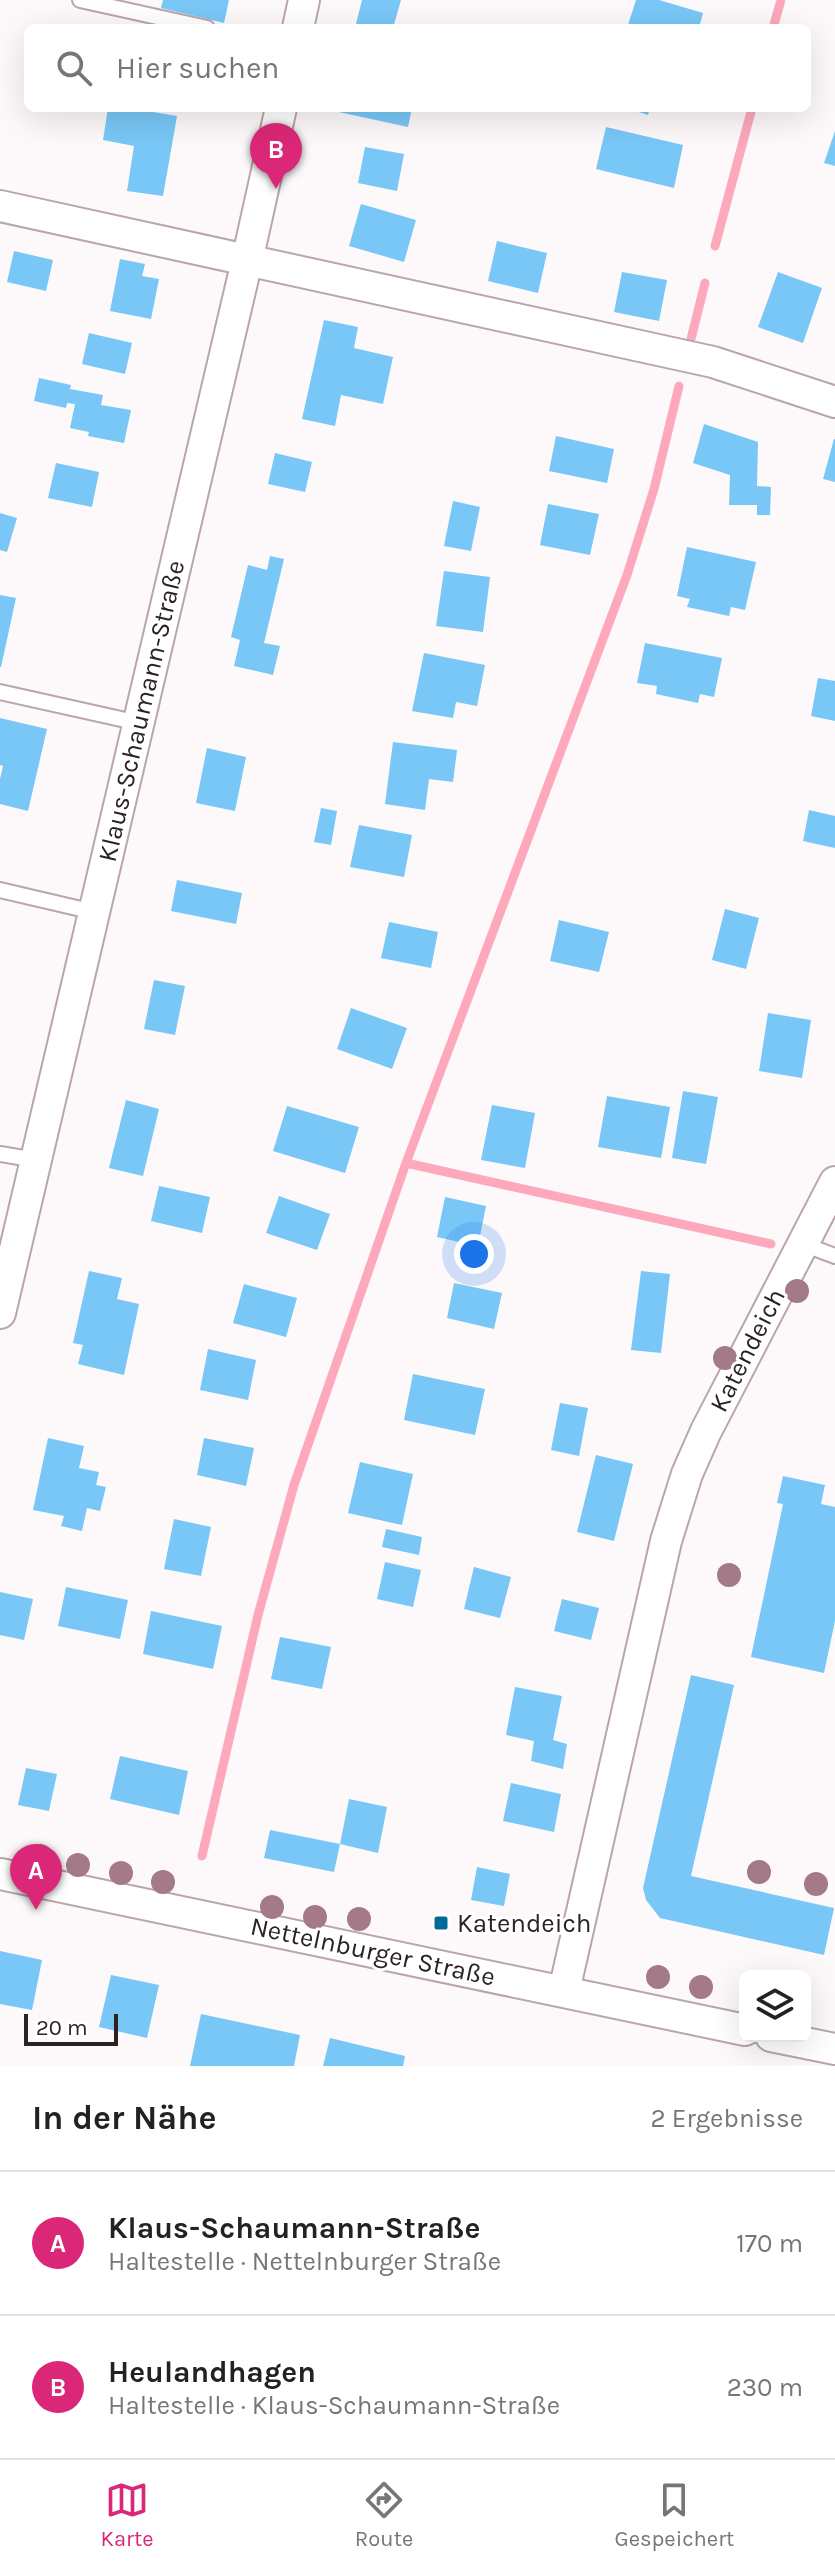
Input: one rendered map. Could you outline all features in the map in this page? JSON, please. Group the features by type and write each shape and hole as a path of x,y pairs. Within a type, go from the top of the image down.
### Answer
{"street":[{"path":"299,24 304,0"},
{"name":"Klaus-Schaumann-Straße","path":"0,1308 280,112"},
{"path":"0,206 713,362 835,402"},
{"name":"Katendeich","path":"564,1991 670,1527 687,1474 706,1431 835,1182"},
{"name":"Nettelnburger Straße","path":"0,1874 739,2029"},
{"path":"801,2042 835,2049"}],"lane":[{"path":"80,0 189,24"},
{"path":"0,692 139,723"},
{"path":"0,890 94,912"},
{"path":"0,1154 36,1160"},
{"path":"803,1244 835,1256"}],"building":[{"path":"163,0 229,0 224,23 161,8"},
{"path":"362,0 401,0 394,24 356,24"},
{"path":"636,0 659,0 703,13 700,24 628,24"},
{"path":"107,112 153,112 177,116 163,196 127,191 134,146 103,140"},
{"path":"339,112 411,112 408,127"},
{"path":"606,127 683,145 674,188 596,169"},
{"path":"835,131 835,166 824,163"},
{"path":"365,147 404,154 397,191 358,183"},
{"path":"361,204 416,220 404,262 349,246"},
{"path":"497,241 547,253 538,293 488,281"},
{"path":"14,251 53,260 46,291 7,282"},
{"path":"120,259 145,264 142,276 159,279 151,319 110,311"},
{"path":"622,272 667,280 659,321 614,312"},
{"path":"778,272 822,288 803,343 758,327"},
{"path":"324,320 358,327 354,348 393,357 383,404 341,395 335,426 302,419"},
{"path":"89,333 132,343 125,374 82,364"},
{"path":"39,378 71,385 70,389 103,395 101,405 131,410 124,443 88,436 89,432 70,428 75,404 67,403 66,408 34,401"},
{"path":"704,424 758,442 757,486 771,487 770,515 757,515 757,505 729,505 730,475 693,463"},
{"path":"556,436 614,449 607,483 549,471"},
{"path":"835,439 835,482 823,479"},
{"path":"275,453 312,462 305,492 268,484"},
{"path":"56,463 99,472 92,507 48,498"},
{"path":"453,501 480,507 471,551 444,546"},
{"path":"548,504 599,514 590,555 540,545"},
{"path":"0,513 17,518 7,552 0,550"},
{"path":"687,547 756,562 745,610 731,607 729,616 687,607 690,599 677,596"},
{"path":"270,556 284,559 264,643 280,646 273,675 234,666 240,640 231,637 248,565 267,570"},
{"path":"444,571 490,577 483,632 436,626"},
{"path":"0,595 16,598 1,667 0,667"},
{"path":"645,643 722,658 714,697 700,694 698,703 656,694 657,686 637,683"},
{"path":"424,653 485,665 477,706 456,702 453,718 412,711"},
{"path":"818,678 835,681 835,721 811,716"},
{"path":"0,718 47,729 28,811 0,804 3,766 0,765"},
{"path":"393,742 457,750 453,782 429,779 425,810 385,804"},
{"path":"207,748 246,757 235,811 196,803"},
{"path":"321,808 337,811 331,845 314,842"},
{"path":"809,810 835,816 835,848 803,841"},
{"path":"359,825 412,835 404,877 350,867"},
{"path":"177,880 242,893 236,924 171,911"},
{"path":"725,909 759,918 746,969 712,960"},
{"path":"559,920 609,932 599,972 550,961"},
{"path":"389,922 438,932 431,968 381,958"},
{"path":"154,980 185,986 175,1035 144,1029"},
{"path":"351,1008 407,1028 392,1069 337,1049"},
{"path":"768,1013 811,1020 802,1078 759,1071"},
{"path":"683,1091 718,1097 706,1164 672,1158"},
{"path":"607,1096 670,1107 661,1158 598,1147"},
{"path":"126,1100 159,1109 143,1176 109,1168"},
{"path":"492,1105 535,1113 525,1168 481,1160"},
{"path":"287,1106 359,1127 345,1173 273,1151"},
{"path":"159,1186 210,1197 202,1233 151,1221"},
{"path":"279,1196 330,1214 317,1250 266,1233"},
{"path":"445,1197 486,1206 478,1246 437,1237"},
{"path":"89,1271 122,1278 117,1299 139,1304 124,1375 78,1364 83,1345 73,1343"},
{"path":"641,1271 670,1274 661,1353 631,1350"},
{"path":"454,1283 502,1293 494,1329 447,1318"},
{"path":"244,1284 297,1298 286,1337 233,1323"},
{"path":"208,1349 256,1360 248,1400 200,1390"},
{"path":"413,1374 485,1389 475,1435 404,1420"},
{"path":"560,1403 588,1408 579,1456 551,1450"},
{"path":"48,1438 84,1446 79,1468 99,1472 96,1485 106,1487 100,1511 87,1508 82,1531 61,1526 64,1516 33,1510"},
{"path":"204,1438 254,1448 246,1486 197,1475"},
{"path":"596,1455 633,1464 614,1541 577,1532"},
{"path":"360,1462 413,1474 402,1525 348,1513"},
{"path":"783,1476 825,1485 821,1504 835,1507 835,1621 824,1673 751,1657 783,1504 777,1503"},
{"path":"174,1519 211,1527 201,1576 164,1569"},
{"path":"386,1529 422,1537 419,1555 382,1547"},
{"path":"385,1562 421,1570 413,1607 377,1599"},
{"path":"474,1567 511,1577 500,1618 464,1609"},
{"path":"66,1587 128,1600 120,1639 58,1626"},
{"path":"0,1592 33,1599 24,1640 0,1635"},
{"path":"562,1599 599,1608 591,1640 554,1631"},
{"path":"151,1611 222,1626 213,1669 143,1654"},
{"path":"280,1637 331,1647 322,1689 271,1679"},
{"path":"691,1675 734,1685 691,1876 834,1908 824,1955 660,1918 646,1900 643,1888"},
{"path":"515,1687 562,1696 553,1740 567,1744 563,1769 531,1761 534,1741 506,1735"},
{"path":"120,1756 188,1771 179,1815 110,1799"},
{"path":"26,1768 57,1774 49,1811 18,1805"},
{"path":"511,1783 561,1794 554,1832 503,1821"},
{"path":"349,1799 387,1807 378,1853 340,1844"},
{"path":"270,1830 340,1844 334,1872 264,1858"},
{"path":"477,1867 510,1874 504,1906 471,1900"},
{"path":"0,1951 42,1960 32,2010 0,2004"},
{"path":"111,1975 159,1985 147,2038 99,2027"},
{"path":"201,2014 300,2035 294,2066 190,2066"},
{"path":"330,2038 405,2056 403,2066 323,2066"}],"waterway":[{"path":"774,24 781,0"},
{"path":"715,246 751,112"},
{"path":"691,339 705,283"},
{"path":"202,1856 258,1615 294,1485 406,1163 627,575 654,489 679,386"},
{"path":"406,1163 771,1244"}],"place":[{"name":"Heulandhagen","path":"276,189"},
{"name":"Klaus-Schaumann-Straße","path":"36,1910"},
{"name":"Katendeich","path":"441,1923"}]}
